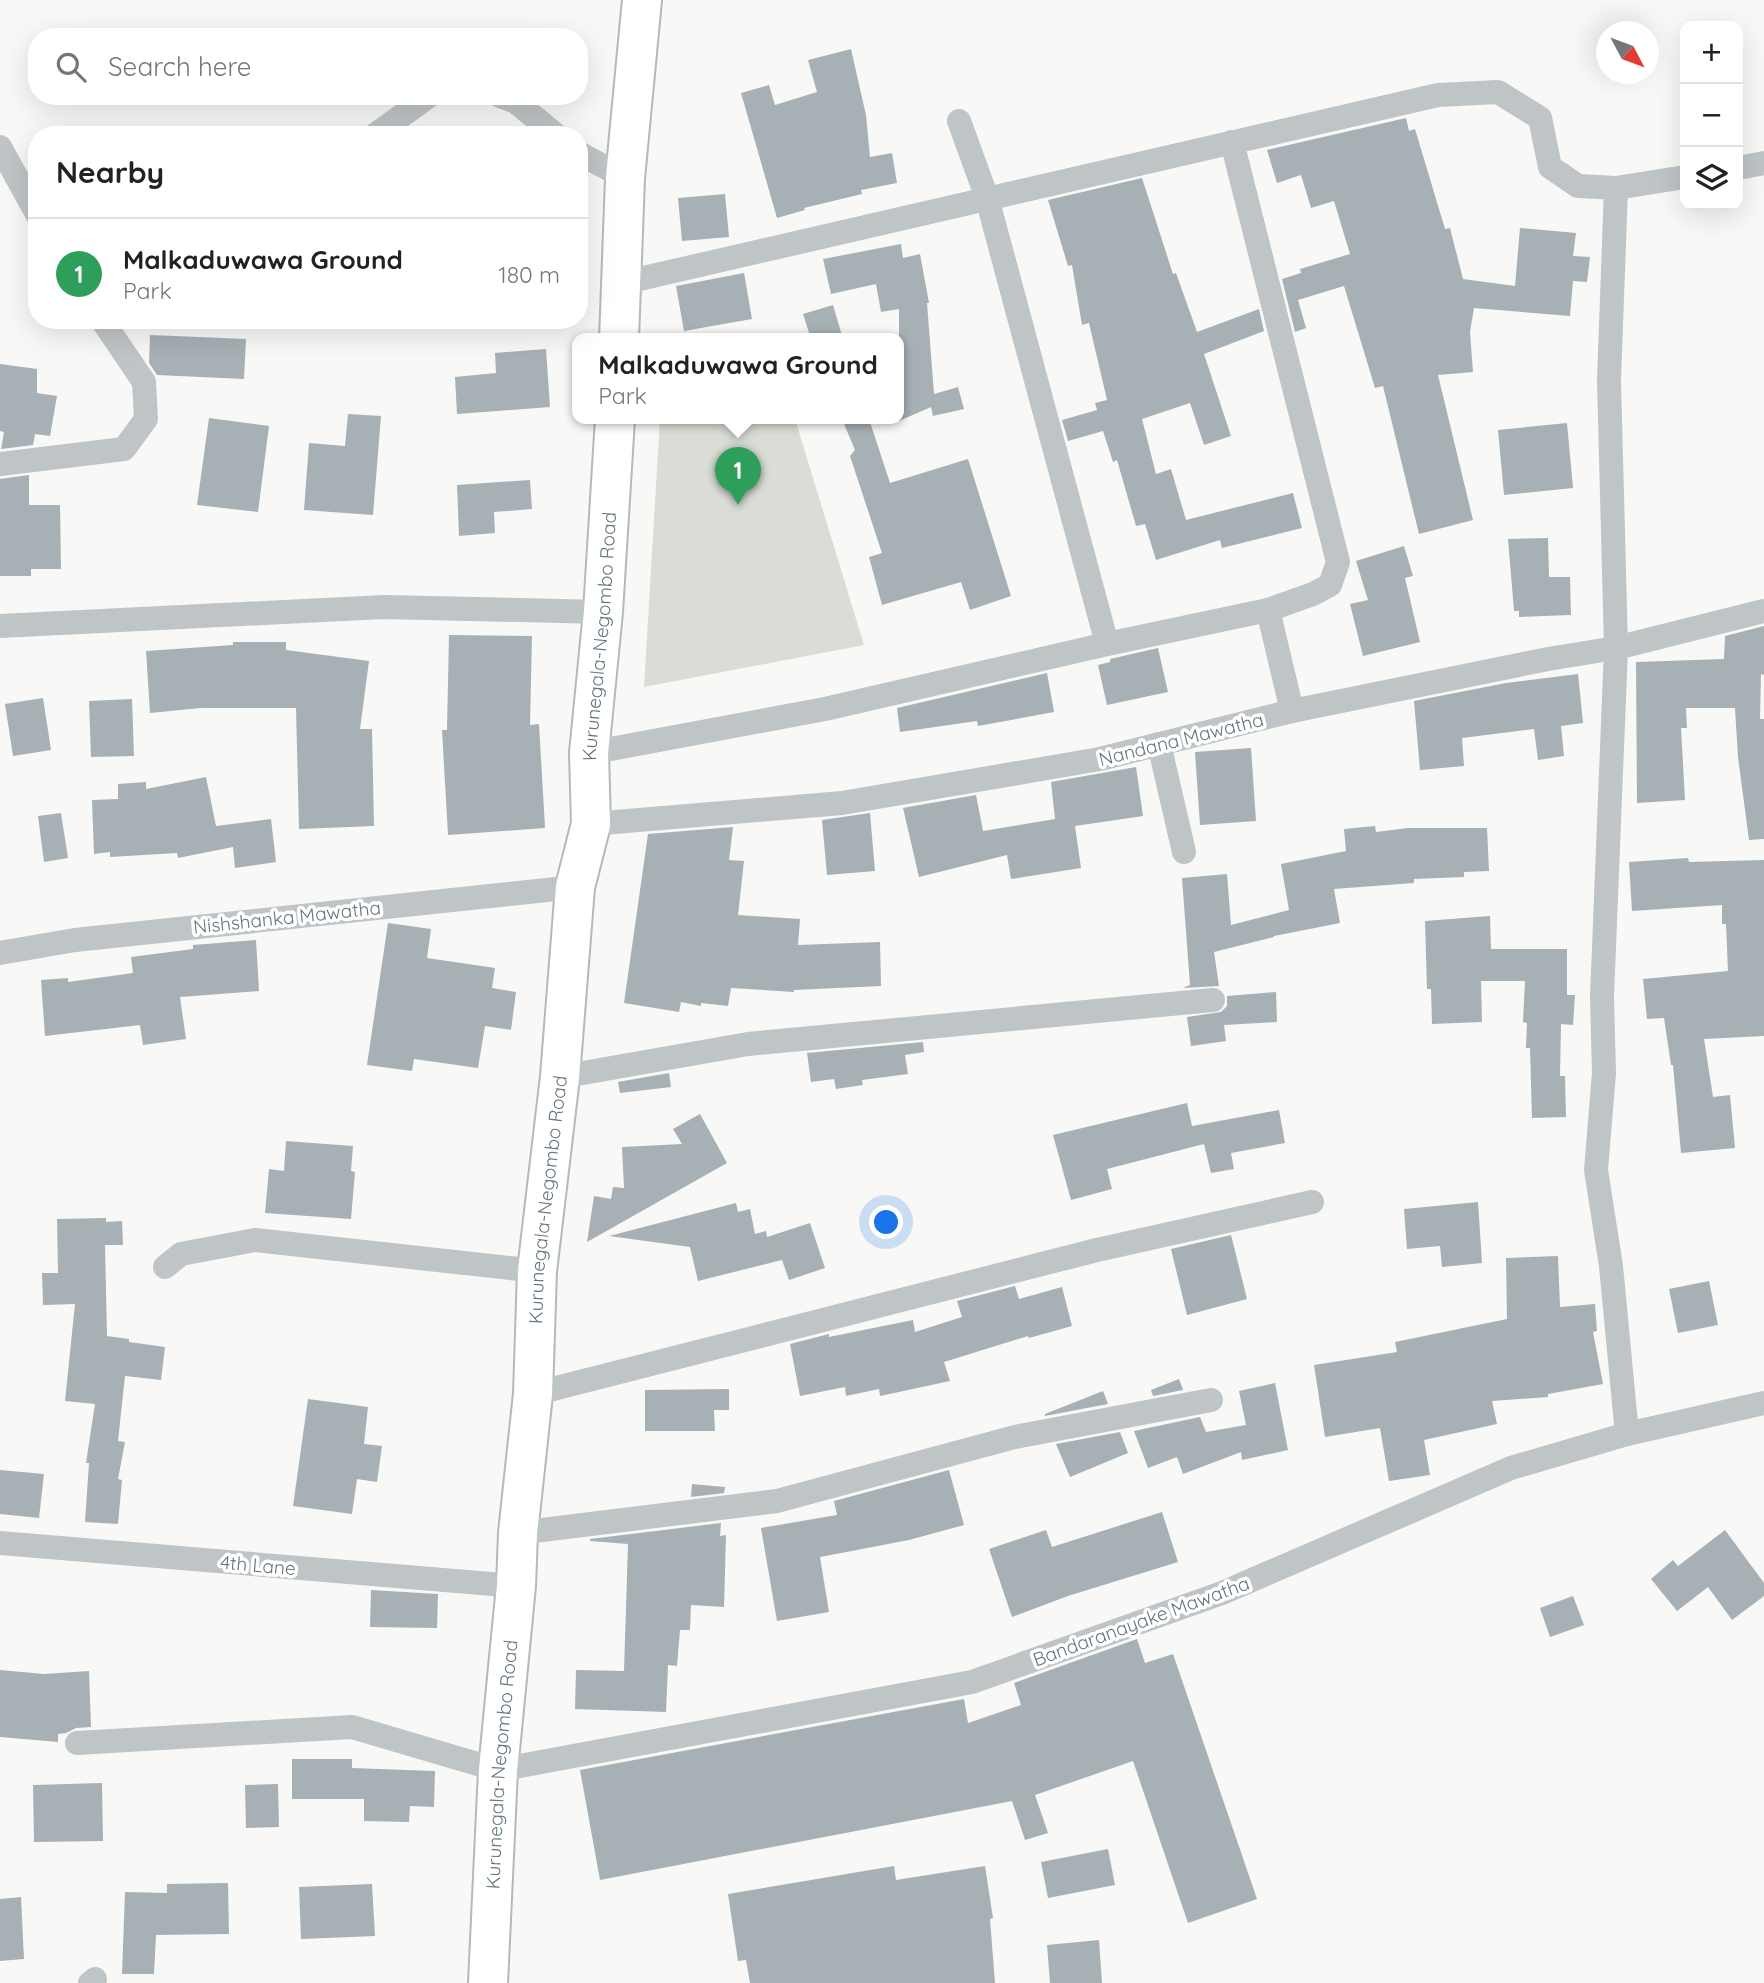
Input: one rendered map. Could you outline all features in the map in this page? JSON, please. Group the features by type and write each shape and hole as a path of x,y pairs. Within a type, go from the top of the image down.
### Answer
{"main road":[{"path":"619,333 625,178 648,3"},
{"name":"Kurunegala-Negombo Road","path":"488,1983 498,1770 533,1394 537,1271 561,1077 575,887 591,824 589,753 603,612 615,424"}],"street":[{"path":"622,284 1438,95 1498,92 1539,118 1549,167 1578,186 1616,188 1680,178"},
{"path":"387,126 417,105"},
{"path":"520,105 545,126"},
{"path":"959,121 987,198 1107,644"},
{"path":"589,753 825,709 1268,610 1330,585 1338,562 1232,142"},
{"path":"0,147 28,198"},
{"path":"588,158 625,178"},
{"path":"1743,167 1764,163"},
{"path":"1616,188 1609,380 1616,648 1602,998 1604,1073 1596,1170 1612,1266 1627,1434"},
{"path":"0,464 124,449 146,419 144,382 109,329"},
{"path":"0,626 384,607 603,612"},
{"path":"1268,610 1292,711"},
{"name":"Nandana Mawatha","path":"591,824 842,803 1100,759 1292,711 1548,659 1616,648 1764,611"},
{"path":"1159,744 1184,852"},
{"name":"Nishshanka Mawatha","path":"0,953 75,940 575,887"},
{"path":"561,1077 748,1044 1213,1000"},
{"path":"533,1394 1097,1250 1312,1202"},
{"path":"165,1267 181,1254 255,1240 537,1271"},
{"path":"518,1533 777,1501 1015,1437 1212,1400"},
{"name":"Bandaranayake Mawatha","path":"498,1770 972,1682 1222,1593 1511,1468 1627,1434 1764,1403"},
{"name":"4th Lane","path":"0,1543 516,1586"},
{"path":"77,1743 352,1727 498,1770"}],"shaded area":[{"path":"660,424 797,424 864,645 644,687"}],"building":[{"path":"851,49 866,115 870,157 892,153 897,183 861,190 862,194 804,208 805,210 777,218 741,93 769,85 775,105 817,92 808,60"},
{"path":"1406,118 1409,131 1415,129 1445,229 1450,228 1463,279 1515,286 1520,228 1576,233 1573,256 1590,257 1587,282 1573,281 1570,316 1474,308 1470,332 1473,372 1438,375 1473,520 1419,534 1383,386 1375,388 1344,286 1298,300 1306,328 1295,332 1282,279 1301,273 1300,269 1350,254 1334,201 1311,208 1301,175 1277,183 1267,150"},
{"path":"1142,178 1173,274 1176,273 1197,332 1259,309 1264,331 1204,354 1231,436 1204,445 1190,403 1142,419 1156,474 1171,469 1186,520 1293,493 1302,528 1222,548 1220,540 1156,560 1145,524 1136,526 1117,460 1113,462 1103,431 1068,441 1062,420 1097,410 1095,403 1107,400 1089,323 1082,325 1072,265 1068,266 1048,200"},
{"path":"725,194 729,237 682,241 678,198"},
{"path":"901,244 903,258 920,254 929,303 934,394 958,387 964,409 933,416 931,407 904,419 904,333 899,333 899,309 881,312 876,284 831,294 823,259"},
{"path":"744,273 752,319 684,331 676,286"},
{"path":"833,305 841,333 809,333 803,314"},
{"path":"150,335 246,339 244,379 157,375 149,363"},
{"path":"546,349 550,407 457,414 455,377 496,373 495,353"},
{"path":"0,364 37,369 37,393 57,396 50,436 35,434 33,445 1,449 4,432 0,431"},
{"path":"348,414 381,416 373,515 304,510 309,443 345,446"},
{"path":"209,418 269,426 258,512 197,505"},
{"path":"1567,423 1573,488 1504,495 1498,430"},
{"path":"844,424 871,424 890,483 968,459 1011,596 970,610 961,582 882,605 869,557 882,553 850,456 855,450"},
{"path":"29,475 29,505 60,505 61,569 31,569 31,576 0,576 0,479"},
{"path":"530,480 532,509 494,512 495,533 459,536 457,485"},
{"path":"1548,538 1549,577 1570,577 1571,615 1519,617 1519,611 1514,611 1508,539"},
{"path":"1404,546 1413,576 1405,578 1420,642 1363,656 1350,604 1368,600 1356,561"},
{"path":"1764,626 1764,675 1761,674 1760,719 1764,719 1764,839 1749,840 1738,757 1735,708 1686,708 1687,728 1681,728 1685,800 1637,803 1636,662 1724,659 1725,636"},
{"path":"449,635 532,636 530,725 539,724 545,828 448,835 442,730 447,730"},
{"path":"233,642 286,642 286,650 369,661 360,729 372,729 374,826 299,829 296,708 201,708 150,713 146,651 233,645"},
{"path":"1158,648 1168,692 1107,705 1098,665 1110,662 1110,659"},
{"path":"1047,673 1054,712 978,726 977,721 900,732 897,708"},
{"path":"1578,674 1583,723 1561,726 1564,756 1538,760 1534,729 1462,738 1464,766 1420,770 1414,701 1506,683"},
{"path":"43,698 51,750 13,756 5,704"},
{"path":"132,699 134,756 91,757 89,701"},
{"path":"1251,748 1256,821 1200,825 1195,752"},
{"path":"1136,767 1143,816 1075,826 1081,868 1011,879 1007,855 919,877 903,808 976,795 983,831 1055,819 1051,782"},
{"path":"206,777 216,826 271,819 276,862 235,868 233,847 178,858 177,853 110,857 110,852 94,854 92,800 118,799 118,784 146,782 146,789"},
{"path":"61,813 68,858 44,862 38,816"},
{"path":"870,813 875,871 827,875 822,820"},
{"path":"1375,826 1376,832 1408,828 1487,828 1489,871 1464,872 1464,877 1414,879 1414,883 1334,889 1340,923 1274,936 1214,952 1219,986 1183,988 1190,985 1182,878 1227,874 1231,925 1289,910 1281,864 1346,851 1344,829"},
{"path":"733,827 729,860 744,861 738,915 800,919 798,945 880,942 881,986 794,992 731,988 728,1006 701,1003 701,1006 681,1002 679,1012 624,1003 648,834"},
{"path":"1688,858 1689,862 1764,860 1764,1036 1704,1039 1713,1097 1730,1095 1735,1148 1681,1153 1673,1065 1664,1018 1647,1019 1643,979 1728,971 1726,924 1722,924 1722,905 1632,911 1629,862"},
{"path":"1490,916 1491,949 1567,949 1567,995 1575,995 1573,1025 1561,1024 1560,1076 1565,1076 1566,1117 1532,1118 1530,1048 1526,1048 1527,1023 1523,1022 1525,981 1481,981 1482,1022 1432,1024 1431,989 1427,989 1425,921"},
{"path":"388,923 431,929 427,958 495,968 492,988 516,992 511,1030 485,1026 478,1068 414,1059 412,1071 367,1065"},
{"path":"256,940 259,991 180,997 186,1039 143,1045 140,1025 45,1036 41,980 68,978 68,982 133,973 131,957 193,949 193,945"},
{"path":"1276,992 1277,1022 1224,1025 1226,1041 1191,1046 1187,1017 1221,1012 1227,1006 1227,996"},
{"path":"923,1042 924,1052 905,1055 908,1074 862,1080 863,1085 836,1089 834,1079 811,1082 807,1053"},
{"path":"669,1073 671,1087 620,1093 618,1082"},
{"path":"1187,1103 1192,1126 1279,1110 1285,1143 1231,1153 1234,1169 1211,1173 1204,1144 1107,1169 1112,1189 1071,1200 1053,1135"},
{"path":"700,1114 727,1163 587,1242 594,1196 611,1199 613,1187 624,1188 622,1147 682,1144 673,1129"},
{"path":"286,1141 353,1146 351,1171 355,1172 351,1219 265,1213 269,1169 284,1171"},
{"path":"1478,1202 1482,1263 1442,1267 1440,1246 1407,1249 1404,1209"},
{"path":"736,1203 738,1212 750,1209 755,1234 766,1231 767,1237 810,1223 825,1268 789,1280 782,1260 698,1281 690,1247 609,1236"},
{"path":"106,1218 106,1222 122,1221 123,1245 105,1245 107,1336 165,1347 161,1380 125,1376 118,1441 125,1442 118,1479 122,1480 118,1524 85,1522 89,1463 86,1463 95,1404 65,1401 75,1304 43,1305 42,1273 58,1273 57,1219"},
{"path":"1231,1235 1247,1299 1187,1315 1171,1249"},
{"path":"1558,1256 1560,1307 1595,1304 1597,1331 1593,1332 1603,1384 1548,1394 1548,1397 1492,1401 1497,1424 1424,1440 1430,1475 1389,1481 1380,1428 1325,1437 1314,1365 1397,1352 1395,1342 1507,1319 1506,1258"},
{"path":"1709,1281 1718,1325 1678,1333 1669,1289"},
{"path":"1015,1286 1019,1299 1062,1287 1072,1326 1029,1338 1028,1336 944,1362 950,1381 880,1396 879,1389 846,1396 845,1387 800,1396 790,1344 829,1334 829,1337 913,1320 915,1332 962,1317 957,1301"},
{"path":"1179,1379 1183,1390 1153,1396 1151,1390"},
{"path":"1275,1383 1288,1450 1242,1460 1241,1452 1183,1474 1177,1457 1148,1468 1134,1431 1200,1417 1206,1432 1246,1425 1239,1391"},
{"path":"729,1389 729,1410 714,1410 715,1431 645,1431 645,1390"},
{"path":"1103,1391 1108,1404 1045,1416 1045,1414"},
{"path":"308,1399 368,1407 364,1444 382,1446 377,1482 357,1479 352,1514 293,1506"},
{"path":"1120,1432 1128,1453 1070,1477 1056,1444"},
{"path":"0,1470 44,1474 39,1518 0,1514"},
{"path":"949,1470 964,1525 909,1540 820,1557 829,1612 777,1621 761,1528 837,1515 834,1501"},
{"path":"692,1484 725,1487 724,1493 691,1497"},
{"path":"1162,1512 1178,1562 1068,1596 1012,1617 989,1549 1046,1530 1052,1547"},
{"path":"721,1523 720,1536 726,1535 724,1607 691,1605 690,1630 680,1630 677,1666 668,1665 666,1712 575,1709 576,1670 624,1671 628,1544 590,1539"},
{"path":"1725,1530 1764,1583 1764,1596 1732,1620 1708,1587 1677,1611 1651,1579 1673,1560 1678,1566"},
{"path":"371,1590 438,1594 437,1628 370,1627"},
{"path":"1573,1596 1584,1625 1550,1637 1540,1608"},
{"path":"1137,1639 1145,1663 1173,1654 1257,1899 1188,1923 1133,1761 1035,1795 1048,1833 1025,1840 1012,1801 600,1880 580,1770 964,1699 968,1723 1021,1705 1014,1683"},
{"path":"0,1670 44,1674 89,1671 91,1727 76,1728 58,1734 58,1742 0,1737"},
{"path":"292,1759 352,1759 352,1768 435,1771 434,1807 410,1806 409,1822 364,1821 364,1799 292,1799"},
{"path":"102,1783 103,1841 34,1842 33,1785"},
{"path":"278,1784 279,1827 246,1828 245,1785"},
{"path":"1108,1849 1115,1885 1048,1898 1041,1862"},
{"path":"894,1866 896,1880 985,1866 993,1918 990,1919 995,1983 750,1983 746,1960 738,1961 728,1894"},
{"path":"228,1883 229,1934 156,1935 154,1974 122,1974 125,1892 167,1893 167,1884"},
{"path":"372,1884 375,1936 301,1939 299,1887"},
{"path":"21,1897 24,1959 0,1961 0,1899"},
{"path":"1099,1940 1102,1983 1050,1983 1047,1945"}],"place":[{"name":"Malkaduwawa Ground","path":"738,505"}]}
